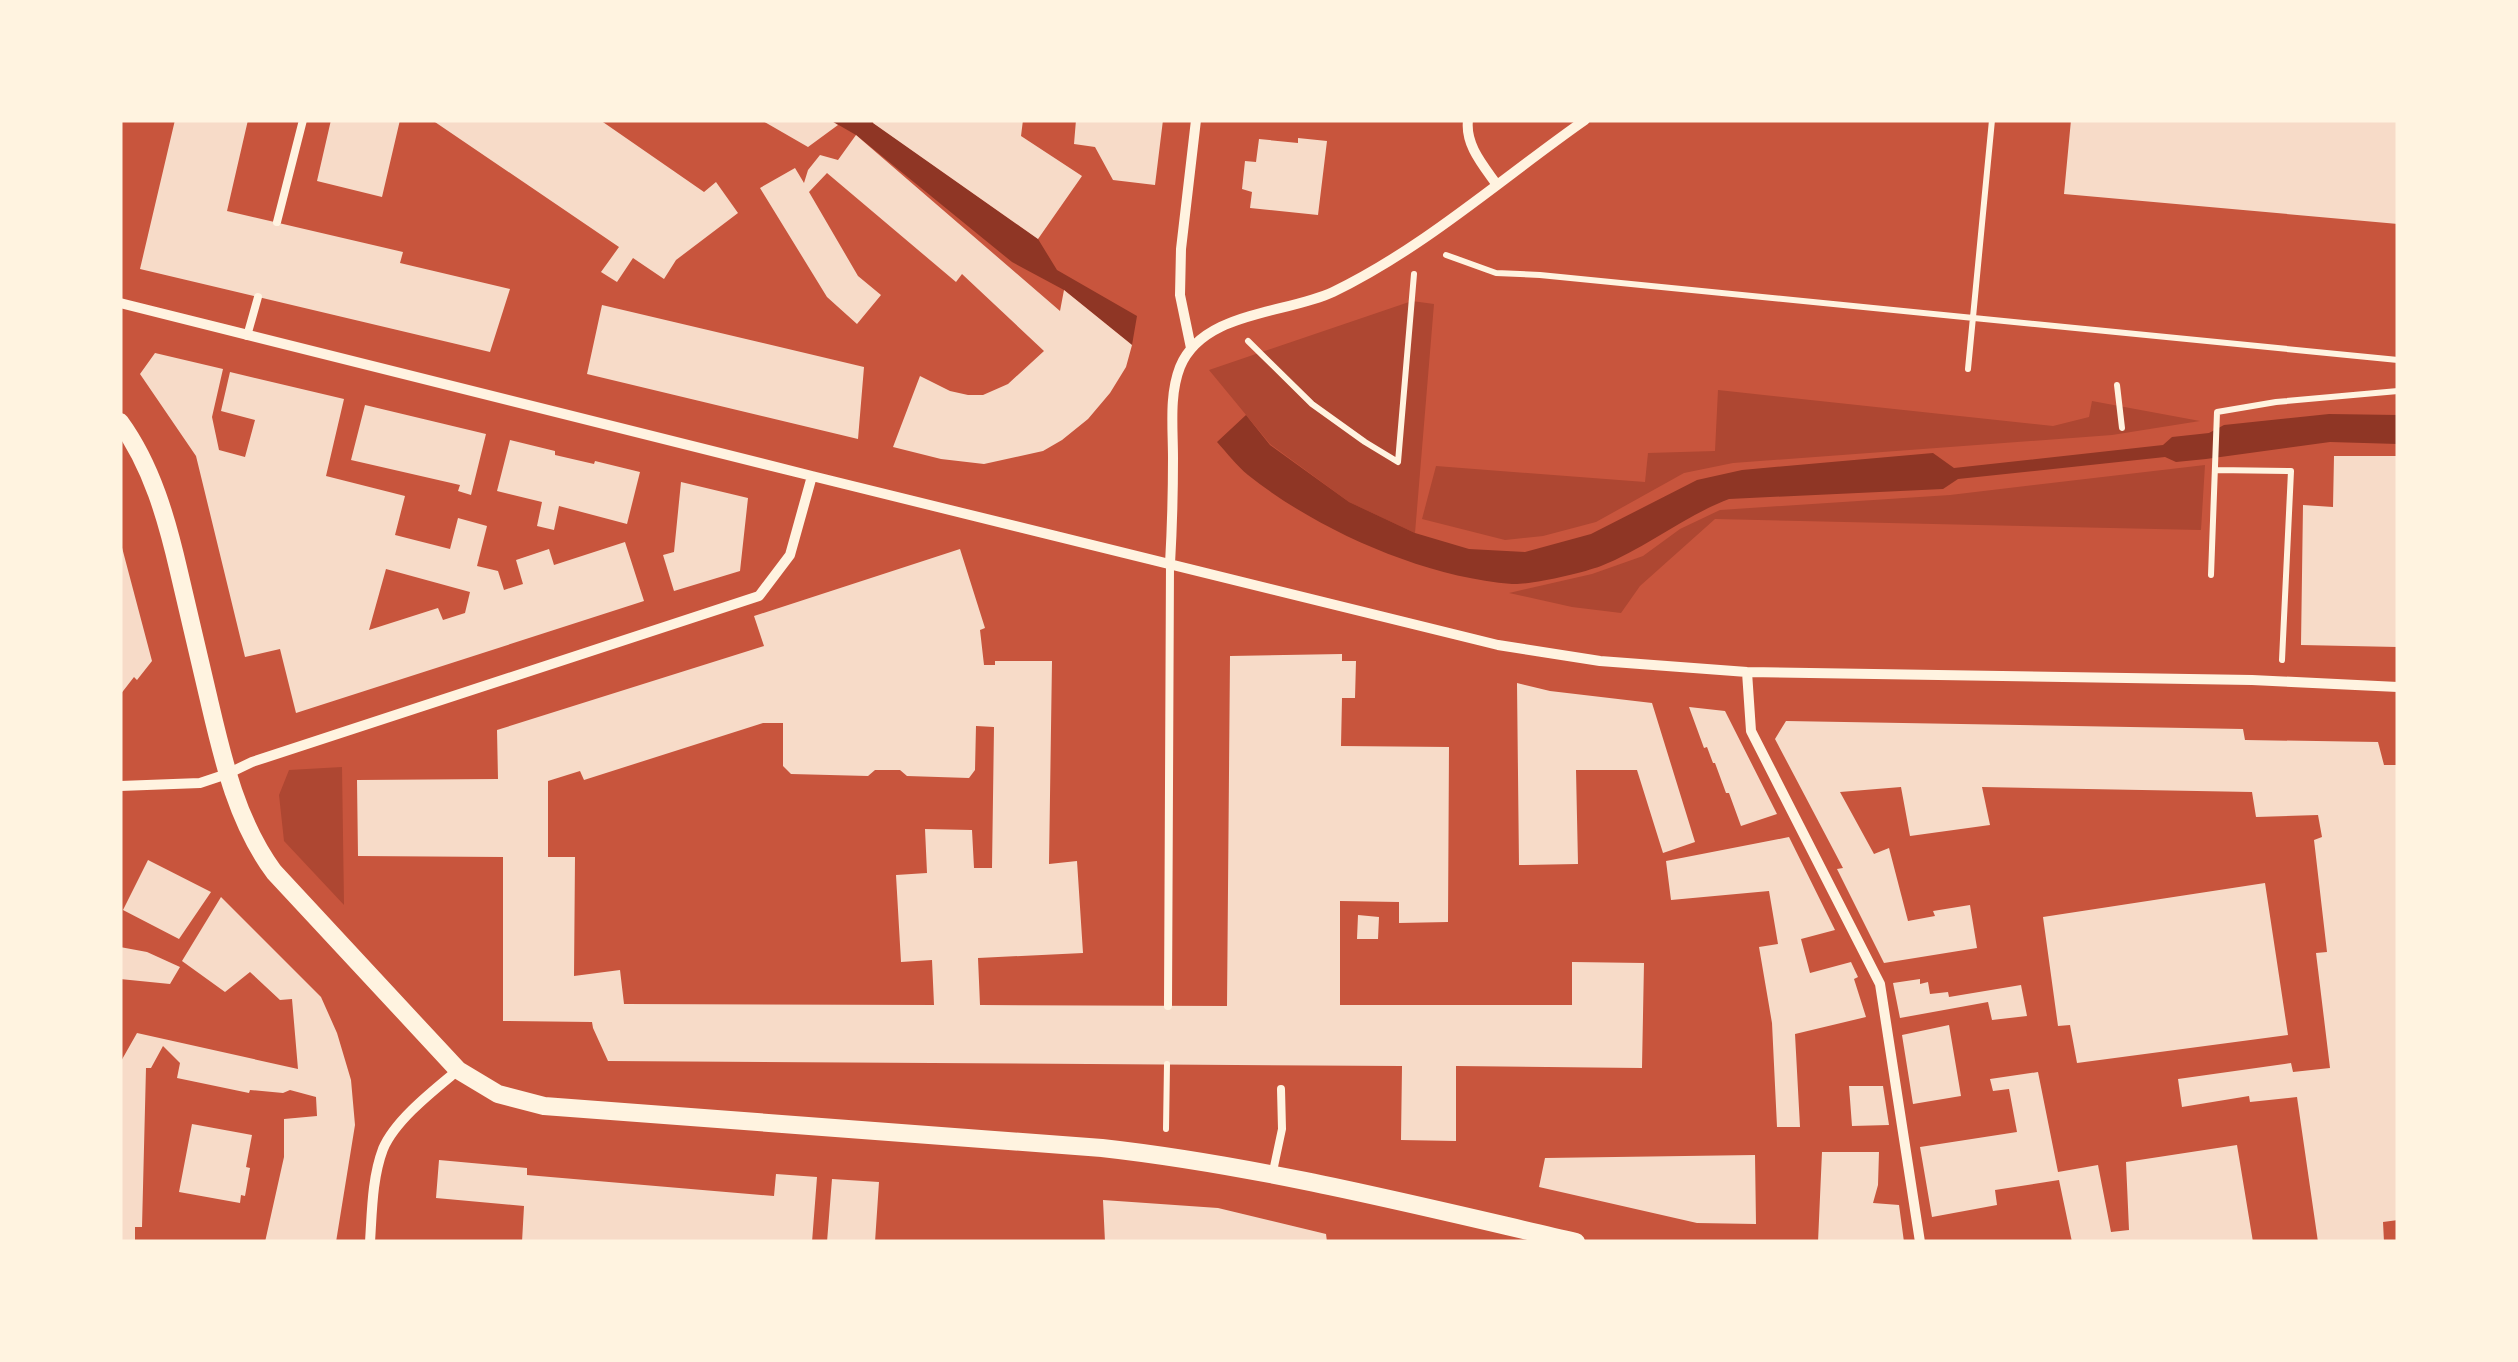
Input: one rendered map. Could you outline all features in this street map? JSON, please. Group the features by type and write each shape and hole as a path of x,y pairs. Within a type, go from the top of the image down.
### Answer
{"street":[{"path":"1191,348 1180,295 1181,249 1196,120"},
{"path":"1468,120 1466,133 1476,154 1501,181"},
{"path":"1170,564 1173,395 1180,367 1191,348 1208,333 1229,323 1330,293 1416,244 1585,120"},
{"path":"120,303 1498,645 1600,660 1747,672 2282,681 2398,687"},
{"path":"120,422 156,487 227,774 257,849 458,1070 498,1094 544,1106 1166,1155 1576,1242"},
{"path":"122,787 200,783 252,762 759,596 790,555 812,476"},
{"path":"1747,672 1751,731 1880,984 1920,1242"},
{"path":"370,1242 374,1186 384,1147 409,1113 458,1070"}],"lane":[{"path":"277,222 304,120"},
{"path":"247,336 258,296"},
{"path":"1168,1006 1170,564"},
{"path":"1272,1176 1282,1129 1280,1089"}],"path":[{"path":"1968,370 1992,120"},
{"path":"1229,323 1312,404 1398,462 1416,244 1496,273 2398,360"},
{"path":"2117,385 2122,428"},
{"path":"2211,575 2216,412 2276,402 2398,391"},
{"path":"2216,466 2292,471 2282,681"},
{"path":"1166,1155 1167,1064"}],"shaded area":[{"path":"830,120 869,120 1038,239 1057,270 1137,316 1132,345 1064,290 1012,262 856,135"},
{"path":"1412,301 1434,304 1415,533 1349,502 1270,444 1209,370"},
{"path":"1718,390 2053,426 2089,417 2092,401 2200,421 2112,435 1733,463 1684,473 1596,522 1543,536 1505,540 1422,519 1436,466 1645,482 1648,453 1715,451"},
{"path":"2329,414 2398,415 2398,444 2330,442 2176,462 2165,457 1958,479 1943,489 1729,499 1601,566 1521,584 1443,572 1372,548 1276,495 1248,475 1217,442 1246,415 1270,445 1349,502 1415,533 1469,549 1525,552 1591,534 1697,480 1742,470 1933,453 1954,468 2163,445 2172,437 2209,433 2224,425"},
{"path":"2205,465 2201,530 1715,519 1640,586 1621,613 1509,593 1592,574 1643,556 1680,529 1720,510 1950,495"},
{"path":"342,767 344,905 284,841 279,795 289,770"}],"building":[{"path":"175,120 248,120 227,211 403,252 400,263 510,289 490,352 140,269"},
{"path":"331,120 400,120 382,197 317,181"},
{"path":"432,120 600,120 704,192 716,182 738,213 676,260 664,279 633,258 617,282 601,272 619,247"},
{"path":"761,120 830,120 838,125 808,147"},
{"path":"1023,120 1021,136 1082,176 1038,239 873,123"},
{"path":"1076,120 1163,120 1155,185 1113,180 1095,147 1074,144"},
{"path":"2071,120 2398,120 2398,224 2064,194"},
{"path":"856,135 1060,311 1064,290 1132,345 1126,367 1110,393 1088,419 1062,440 1043,451 984,464 893,447 920,376 950,391 983,395 1008,384 1044,351 962,274 956,282 827,173 809,192 858,276 881,295 857,324 827,297 760,188 795,168 804,183 820,155 838,160"},
{"path":"1298,138 1327,141 1318,215 1250,208 1252,192 1242,189 1245,161 1256,162 1259,139 1298,143"},
{"path":"602,305 864,367 858,439 587,374"},
{"path":"155,353 223,369 212,417 219,450 245,457 255,420 221,411 230,372 344,399 326,476 405,496 395,535 450,549 458,518 487,526 477,566 498,571 504,590 523,584 516,560 549,549 554,565 625,542 644,601 296,713 280,649 245,657 196,456 140,374","holes":["386,569 470,592 465,613 443,620 438,608 369,630"]},
{"path":"365,405 486,434 471,495 458,491 460,485 351,460"},
{"path":"510,440 555,451 555,455 640,472 627,524 559,506 554,530 537,526 542,502 497,491"},
{"path":"2334,456 2398,456 2398,647 2301,645 2303,505 2333,507"},
{"path":"681,482 748,498 740,571 674,591 663,555 674,552"},
{"path":"120,540 152,661 120,695"},
{"path":"960,549 985,628 980,630 984,665 995,665 995,661 1052,661 1049,864 1077,861 1083,953 978,958 980,1005 1227,1006 1230,656 1342,654 1342,661 1356,661 1355,698 1342,698 1341,746 1449,747 1448,922 1399,923 1399,902 1340,901 1340,1005 1572,1005 1572,962 1644,963 1642,1068 1456,1066 1456,1141 1401,1140 1402,1066 608,1061 592,1022 503,1021 503,857 358,856 357,780 498,779 497,730 764,646 754,616","holes":["763,723 783,723 783,766 791,774 868,776 875,770 900,770 907,776 969,778 975,770 976,726 994,727 992,868 974,868 972,830 925,829 927,873 896,875 901,962 932,960 934,1005 624,1004 620,970 574,976 575,857 548,857 548,781 580,771 584,780"]},
{"path":"1517,683 1550,691 1652,703 1695,842 1663,853 1637,770 1576,770 1578,864 1519,865"},
{"path":"1689,707 1725,711 1777,814 1741,826"},
{"path":"1786,721 2243,729 2245,740 2378,742 2384,765 2398,765 2398,1220 2383,1222 2384,1242 2318,1242 2297,1097 2250,1102 2249,1096 2182,1107 2178,1079 2291,1063 2293,1072 2330,1068 2316,953 2327,952 2314,840 2322,837 2318,815 2256,817 2252,792 1982,787 1990,825 1910,836 1901,787 1840,792 1874,854 1889,848 1908,921 1935,916 1933,911 1970,905 1977,948 1884,963 1837,869 1843,868 1775,739"},
{"path":"1789,837 1835,930 1801,939 1810,973 1851,962 1866,1017 1795,1034 1800,1127 1777,1127 1772,1023 1759,947 1778,944 1769,891 1671,900 1666,861"},
{"path":"148,860 211,892 179,939 123,910"},
{"path":"2265,883 2288,1035 2077,1063 2070,1025 2058,1026 2043,917"},
{"path":"221,897 321,997 337,1033 351,1080 355,1125 336,1242 265,1242 284,1157 284,1119 317,1116 316,1097 290,1090 249,1093 177,1078 180,1063 163,1046 151,1068 146,1068 142,1227 135,1227 135,1242 120,1242 120,1063 137,1033 298,1069 292,999 280,1000 250,972 225,992 182,961"},
{"path":"1358,915 1379,917 1378,939 1357,939"},
{"path":"120,947 147,952 180,967 170,984 120,979"},
{"path":"1920,979 1920,984 1928,982 1930,994 1948,992 1949,997 2021,985 2027,1016 1992,1020 1988,1002 1900,1018 1893,983"},
{"path":"1949,1025 1961,1096 1913,1104 1902,1035"},
{"path":"2038,1072 2058,1172 2098,1165 2111,1232 2129,1230 2126,1162 2237,1145 2253,1242 2072,1242 2059,1180 1995,1190 1997,1205 1932,1217 1920,1147 2017,1132 2009,1089 1993,1091 1990,1079"},
{"path":"1849,1086 1883,1086 1889,1125 1852,1126"},
{"path":"192,1124 252,1135 246,1167 250,1168 240,1203 179,1192"},
{"path":"1822,1152 1879,1152 1873,1203 1899,1205 1904,1242 1818,1242"},
{"path":"1755,1155 1756,1224 1697,1223 1539,1187 1545,1158"},
{"path":"439,1160 527,1168 527,1175 774,1196 776,1174 817,1177 812,1242 522,1242 524,1206 436,1198"},
{"path":"832,1179 879,1182 875,1242 827,1242"},
{"path":"1103,1200 1218,1208 1326,1234 1327,1242 1105,1242"}]}
